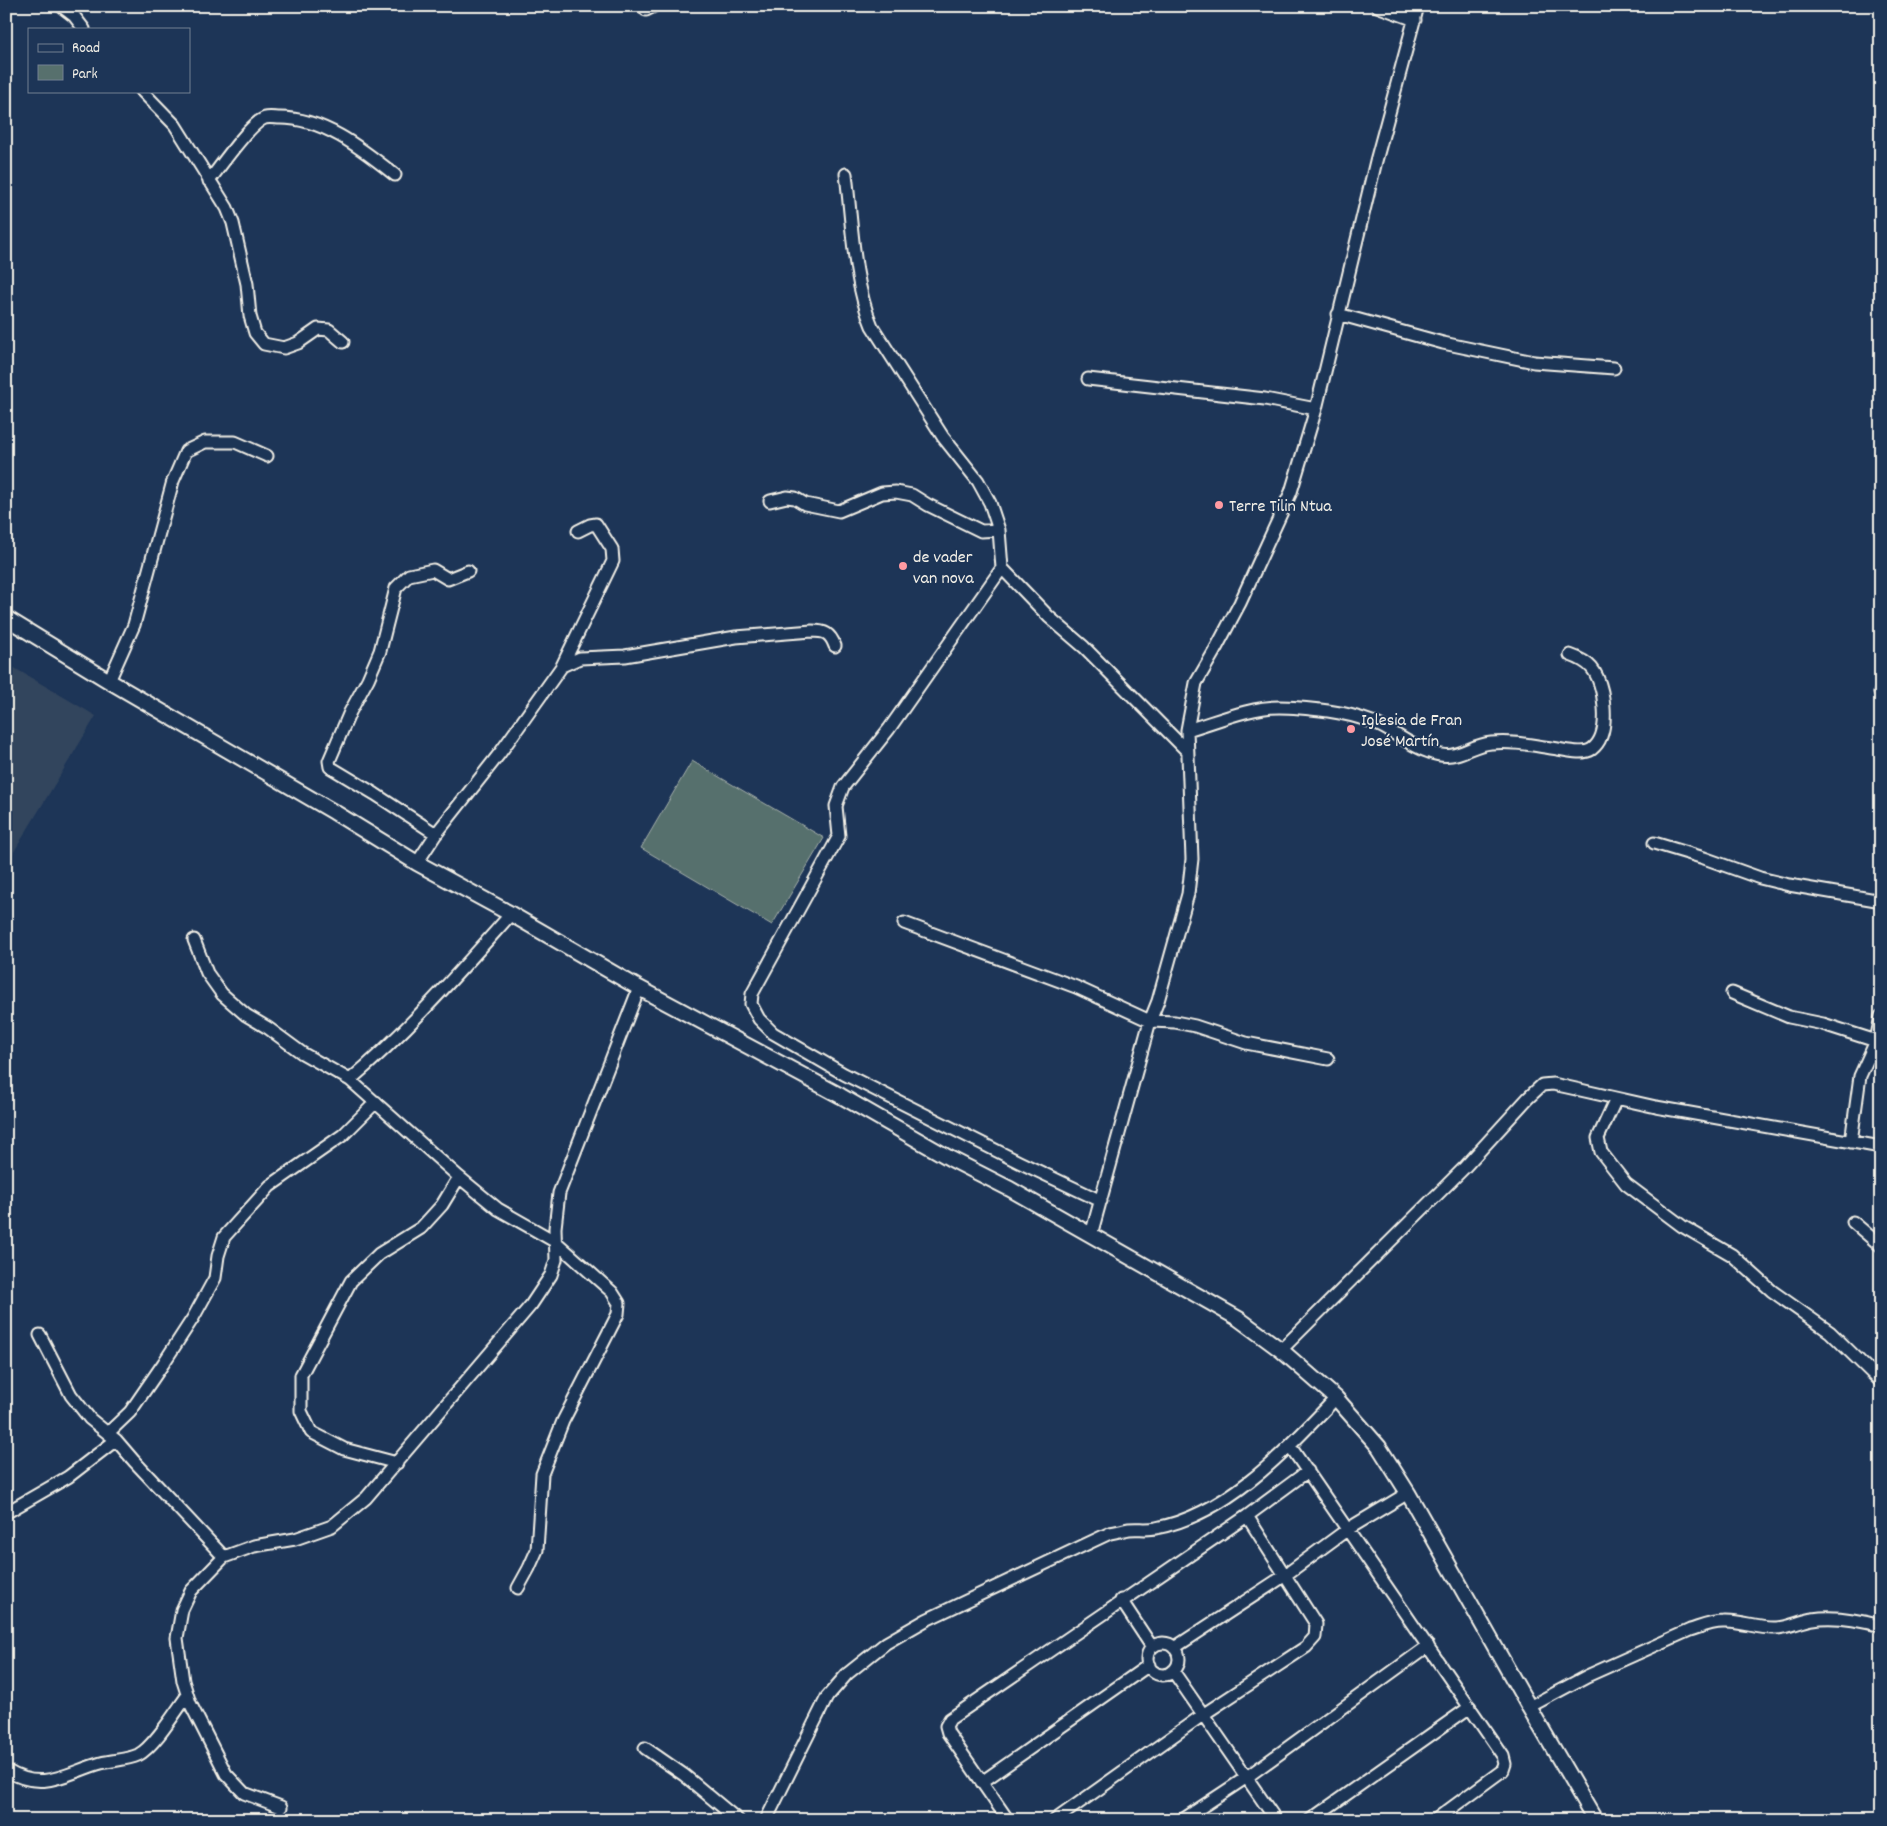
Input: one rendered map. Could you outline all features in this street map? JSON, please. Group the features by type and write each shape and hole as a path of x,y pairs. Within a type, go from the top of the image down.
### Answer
{"main road":[{"path":"6,618 417,863 511,914 639,988 840,1096 1091,1235 1239,1319 1281,1350 1336,1398 1380,1447 1408,1493 1528,1707 1595,1820"}],"street":[{"path":"61,6 74,16 83,28"},
{"path":"1377,6 1415,20"},
{"path":"1091,1235 1150,1021 1158,1001 1188,894 1192,859 1187,730 1196,683 1240,602 1291,492 1316,409 1376,161 1418,6"},
{"path":"143,92 175,125 226,208 233,223 247,284 250,316 255,334 264,344 284,348 291,346 318,329 330,330 343,342"},
{"path":"209,181 253,126 265,118 294,118 326,128 362,150 395,175"},
{"path":"846,174 858,278 864,308 872,326 943,438 978,481 990,503 999,530 1002,568 1049,617 1084,646 1187,751"},
{"path":"1338,314 1443,342 1534,362 1614,368"},
{"path":"1088,379 1265,399 1316,409"},
{"path":"109,681 134,625 173,481 186,451 205,442 235,442 267,456"},
{"path":"770,501 787,497 795,498 806,504 839,511 882,493 896,492 912,495 981,531 999,530"},
{"path":"417,863 436,834 500,753 562,666 613,561 612,549 596,524 578,531"},
{"path":"1002,568 889,729 843,786 836,806 839,836 752,994 751,1004 759,1019 773,1033 844,1074 1100,1201"},
{"path":"436,834 330,767 329,761 350,712 368,679 380,651 396,588 409,575 433,570 448,579 468,572"},
{"path":"562,666 580,658 625,656 736,637 812,631 825,631 831,636 836,646"},
{"path":"1187,730 1258,710 1278,707 1329,711 1372,721 1430,752 1443,754 1458,755 1489,743 1517,742 1580,752 1591,750 1599,742 1604,728 1604,705 1601,690 1596,673 1586,661 1570,655"},
{"path":"1654,843 1760,878 1881,902"},
{"path":"350,1080 372,1061 441,991 511,914"},
{"path":"904,924 1076,987 1150,1021 1175,1022 1195,1026 1246,1043 1328,1059"},
{"path":"194,940 206,973 222,994 246,1014 302,1053 350,1080 459,1177 498,1209 556,1242 612,1292 619,1303 618,1314 563,1421 542,1474 537,1550 530,1568 518,1588"},
{"path":"281,1807 244,1793 226,1774 187,1696 177,1638 182,1610 191,1591 224,1557 254,1546 295,1539 332,1526 366,1498 532,1305 551,1275 556,1260 555,1228 559,1193 639,988"},
{"path":"1732,993 1789,1017 1824,1024 1879,1041"},
{"path":"1851,1142 1860,1076 1879,1041 1881,1016"},
{"path":"1281,1350 1464,1168 1542,1085 1553,1084 1616,1099 1881,1147"},
{"path":"1616,1099 1598,1138 1600,1152 1626,1184 1682,1226 1732,1255 1772,1292 1830,1332 1881,1382"},
{"path":"9,1511 68,1477 112,1437 194,1318 215,1278 218,1256 224,1237 270,1186 343,1135 376,1102"},
{"path":"397,1463 344,1449 311,1432 301,1411 301,1375 351,1281 379,1254 421,1228 442,1205 459,1177"},
{"path":"1853,1222 1881,1246"},
{"path":"40,1334 72,1395 90,1419 112,1437 224,1557"},
{"path":"770,1818 827,1696 847,1674 886,1643 926,1620 1110,1533 1129,1529 1155,1528 1192,1517 1228,1496 1268,1467 1336,1398"},
{"path":"1290,1446 1503,1756 1505,1764 1503,1770 1435,1820"},
{"path":"1008,1820 948,1732 946,1726 950,1719 1121,1600 1247,1516 1308,1470"},
{"path":"1174,1648 1284,1576 1348,1529 1408,1493"},
{"path":"1055,1820 1204,1714 1306,1647 1315,1637 1316,1624 1247,1516"},
{"path":"1121,1600 1152,1647"},
{"path":"1528,1707 1587,1676 1707,1624 1724,1622 1762,1629 1779,1628 1813,1618 1832,1618 1863,1621 1881,1626"},
{"path":"1161,1643 1174,1648 1177,1652 1178,1662 1173,1671 1159,1674 1151,1669 1147,1656 1152,1647 1161,1643"},
{"path":"1182,1820 1247,1777 1428,1646"},
{"path":"982,1782 1149,1666"},
{"path":"1173,1671 1276,1820"},
{"path":"6,1770 34,1781 56,1779 86,1767 138,1755 149,1746 187,1696"},
{"path":"1310,1820 1470,1708"},
{"path":"645,1748 690,1780 738,1820"}],"shaded area":[{"path":"6,663 96,716 6,865"}],"green space":[{"path":"692,761 824,838 772,925 641,848"}],"place":[{"name":"Terre Tilin Ntua","path":"1219,505"},
{"name":"de vader van nova","path":"903,566"},
{"name":"Iglesia de Fran José Martín","path":"1351,729"}]}
